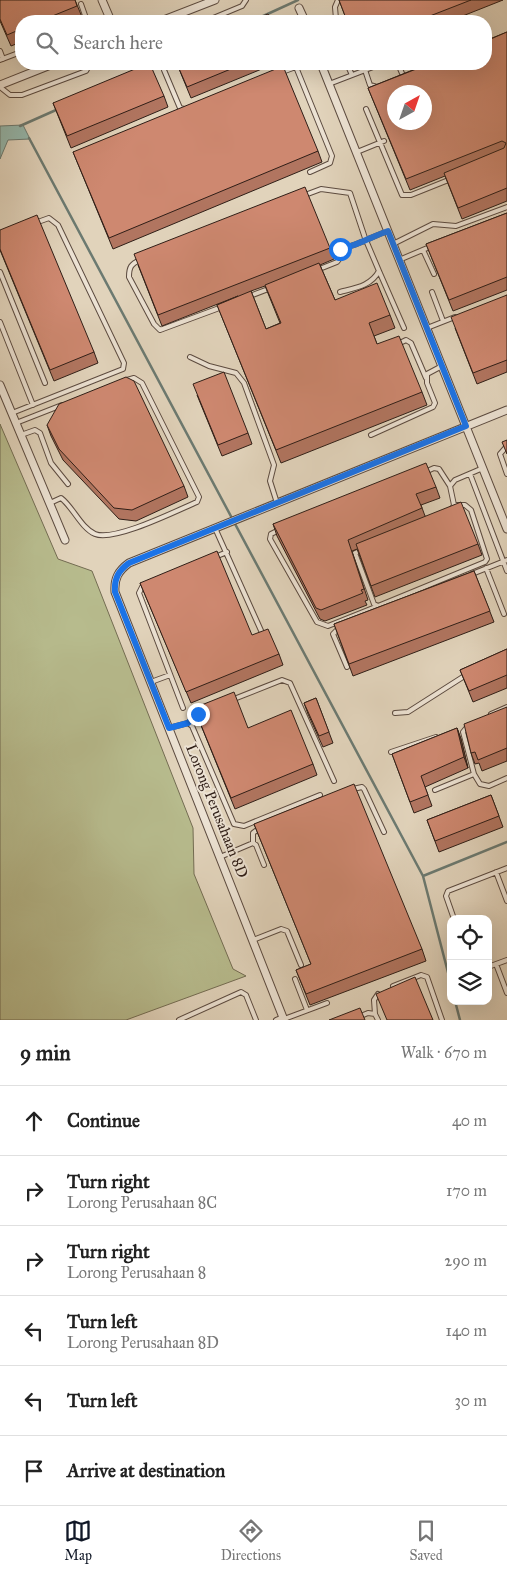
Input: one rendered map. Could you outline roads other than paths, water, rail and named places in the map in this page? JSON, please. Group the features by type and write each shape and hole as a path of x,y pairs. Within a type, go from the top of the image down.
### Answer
{"street":[{"path":"102,0 108,15"},
{"path":"176,15 215,0"},
{"path":"299,8 302,15"},
{"path":"0,86 39,70"},
{"path":"324,70 507,530"},
{"path":"0,385 65,540"},
{"path":"216,528 507,410"},
{"name":"Lorong Perusahaan 8D","path":"216,528 129,563 122,568 114,584 115,592 253,940 282,1019"}],"lane":[{"path":"220,15 242,6 246,0"},
{"path":"336,15 335,7 338,0"},
{"path":"81,4 85,15"},
{"path":"0,51 2,60 15,55"},
{"path":"0,86 10,95 22,95 86,72 87,70"},
{"path":"164,70 180,108 186,109 177,113"},
{"path":"277,74 287,70"},
{"path":"302,70 332,156 330,163 310,172"},
{"path":"350,70 352,75"},
{"path":"329,84 365,70 370,85 376,88 385,84"},
{"path":"401,70 404,78"},
{"path":"394,81 415,74 418,70"},
{"path":"366,109 402,195 411,195 454,178"},
{"path":"357,152 384,141"},
{"path":"303,196 321,189 350,193 365,238 404,328"},
{"path":"393,244 432,224 456,226 507,207"},
{"path":"12,413 123,369 124,363 58,226 49,218 33,224"},
{"path":"310,272 337,262 348,248 365,238 388,231"},
{"path":"400,260 440,243"},
{"path":"338,246 340,249 348,248"},
{"path":"423,250 434,274"},
{"path":"142,260 134,263 129,268 129,277 154,324 160,330 231,304"},
{"path":"340,292 367,284 375,279 380,271"},
{"path":"0,272 45,384"},
{"path":"249,297 275,286"},
{"path":"432,292 443,321"},
{"path":"426,328 460,315"},
{"path":"0,322 33,405"},
{"path":"371,435 433,407 435,403 411,343 406,340 393,346"},
{"path":"190,357 209,366 236,373 244,383 274,465 270,481 277,503"},
{"path":"426,378 427,374 442,366"},
{"path":"50,503 61,498 70,504 87,528 95,534 112,536 197,502 199,497 142,384 134,378 125,380"},
{"path":"16,423 71,402"},
{"path":"21,435 35,430 40,434 51,463 68,484"},
{"path":"507,446 500,454 507,474"},
{"path":"378,606 372,601 355,553 442,516 451,511 454,505 450,486 439,469 434,468 416,476"},
{"path":"450,486 455,480 483,468"},
{"path":"470,474 505,560 507,571"},
{"path":"285,527 271,534 270,539 316,622 328,626 484,562 487,559 471,510 465,505 454,505"},
{"path":"216,528 264,638"},
{"path":"210,559 227,552"},
{"path":"468,576 505,560"},
{"path":"486,568 504,614"},
{"path":"150,584 142,587 139,593 183,708"},
{"path":"346,626 337,629 333,634 347,667"},
{"path":"395,713 408,712 471,672"},
{"path":"151,683 170,675"},
{"path":"231,700 282,680 290,683 334,781"},
{"path":"488,715 507,707"},
{"path":"169,728 188,723 206,710"},
{"path":"188,723 192,726 234,824 244,826 320,795"},
{"path":"457,730 474,723"},
{"path":"466,727 463,732 474,774 480,784 489,786 507,778"},
{"path":"392,752 438,736"},
{"path":"435,790 474,774"},
{"path":"348,791 357,787 364,789 384,832"},
{"path":"253,843 256,829 265,825"},
{"path":"220,857 253,843"},
{"path":"253,843 256,845 264,865"},
{"path":"453,915 446,896 448,891 507,868"},
{"path":"496,872 507,901"},
{"path":"253,940 281,929 287,931 301,965"},
{"path":"492,966 507,960"},
{"path":"496,964 507,992"},
{"path":"378,1020 375,1014 374,1000 379,993 422,974 427,977 442,1020"},
{"path":"295,979 307,1010"},
{"path":"179,1020 241,992 246,995 256,1020"},
{"path":"282,1019 327,1003"},
{"path":"351,1020 368,1013 375,1014"}],"water":[{"path":"23,125 30,139 8,140 0,159 0,126"}],"waterway":[{"path":"265,15 298,0"},
{"path":"20,126 56,110"},
{"path":"29,138 423,876 507,842"},
{"path":"423,876 447,969"},
{"path":"456,1005 460,1020"}]}
